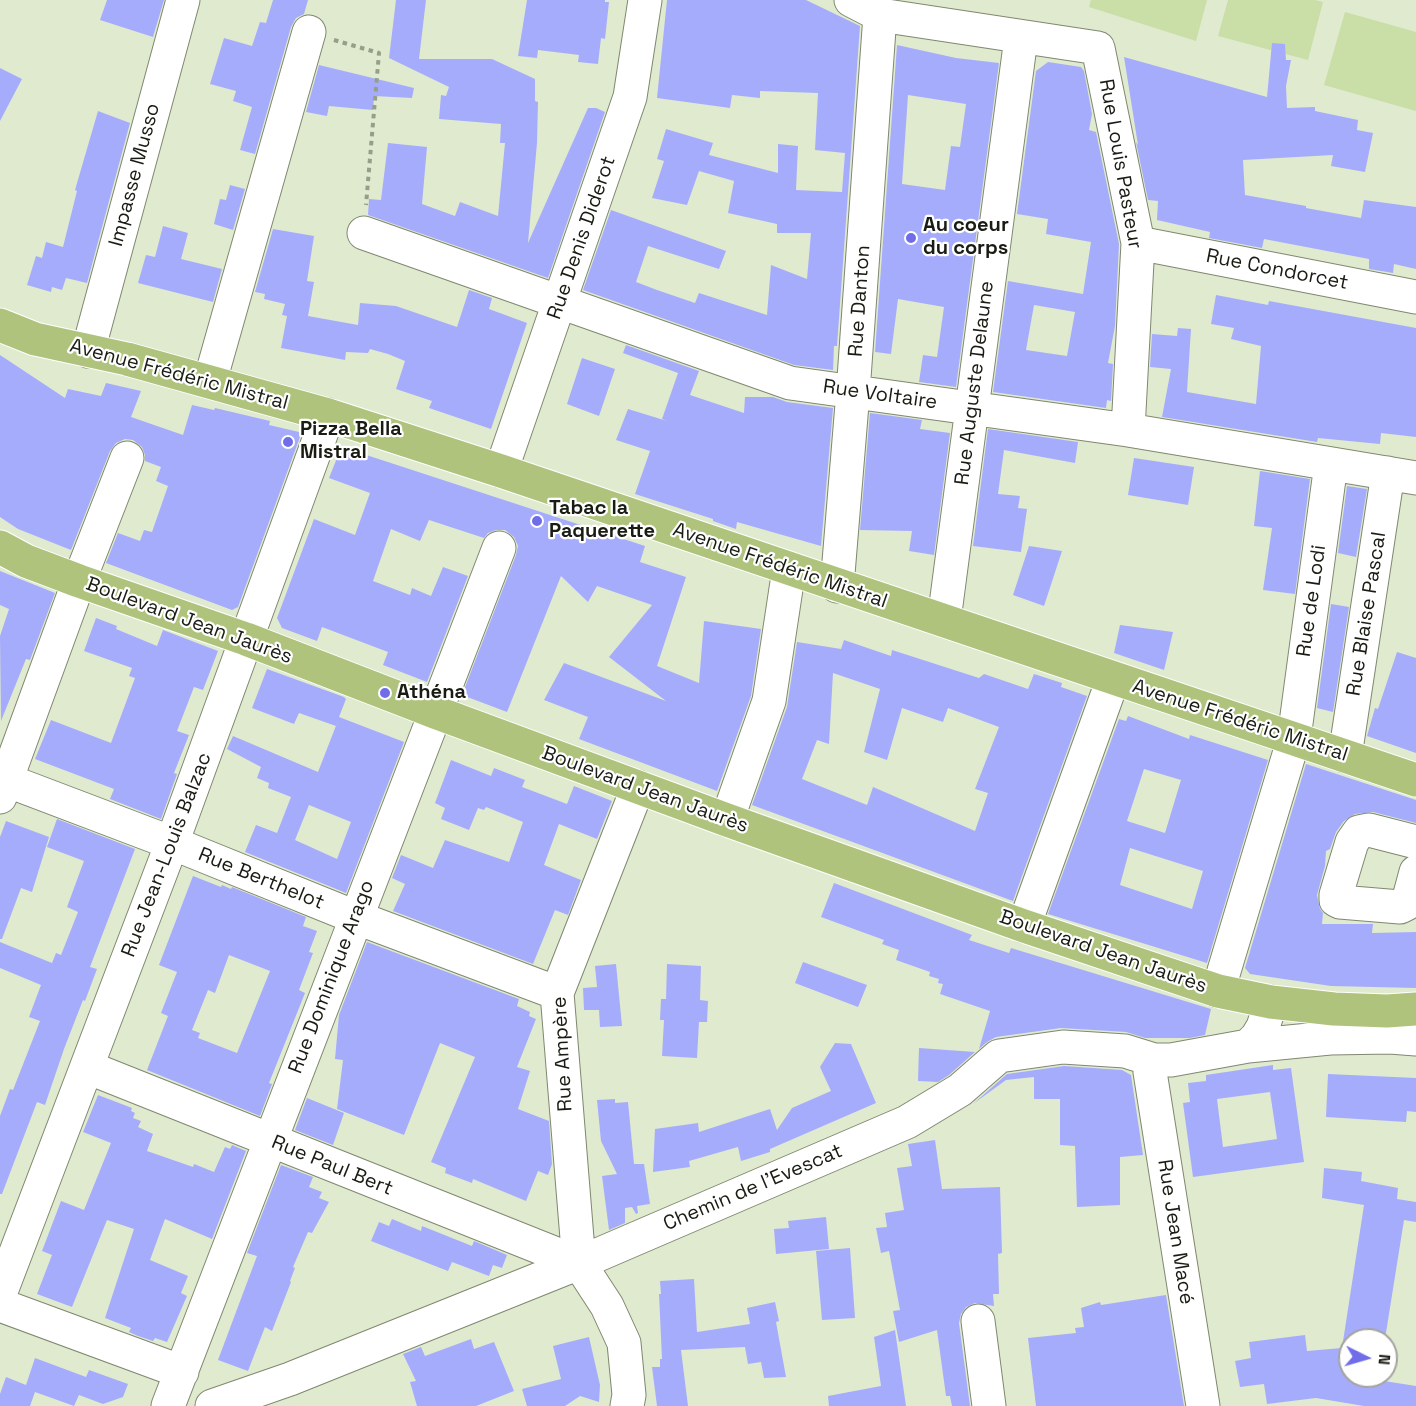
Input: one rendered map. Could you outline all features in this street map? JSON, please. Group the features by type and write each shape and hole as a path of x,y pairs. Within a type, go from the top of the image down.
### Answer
{"main road":[{"name":"Avenue Frédéric Mistral","path":"0,325 35,339"},
{"name":"Avenue Frédéric Mistral","path":"0,335 35,339 127,359 328,415 501,471 1416,780"},
{"name":"Boulevard Jean Jaurès","path":"0,547 26,561 78,581 246,639 727,820 1024,926 1218,991 1285,1004 1401,1010"}],"street":[{"name":"Impasse Musso","path":"87,351 183,0"},
{"name":"Rue Denis Diderot","path":"501,471 630,97 645,0"},
{"path":"851,0 880,15 1021,38"},
{"name":"Rue Danton","path":"837,586 854,392 880,15"},
{"path":"210,381 309,33"},
{"name":"Rue Louis Pasteur","path":"1021,38 1098,48 1138,243 1128,430"},
{"name":"Rue Auguste Delaune","path":"944,620 1021,38"},
{"name":"Rue Voltaire","path":"364,233 790,383 1128,430 1402,475"},
{"name":"Rue Condorcet","path":"1138,243 1416,297"},
{"name":"Rue Jean-Louis Balzac","path":"0,1294 172,843 328,415"},
{"path":"2,784 78,581 127,459"},
{"name":"Rue de Lodi","path":"1218,991 1294,738 1331,464"},
{"name":"Rue Blaise Pascal","path":"1345,756 1402,475"},
{"name":"Rue Dominique Arago","path":"168,1406 499,548"},
{"path":"727,820 769,701 789,569"},
{"path":"1024,926 1113,678"},
{"name":"Rue Berthelot","path":"2,784 172,843 356,917 557,993"},
{"name":"Rue Ampère","path":"579,1263 557,993 638,787"},
{"path":"1416,842 1369,830 1359,832 1352,842 1335,895 1336,900 1400,908 1409,898 1416,872"},
{"path":"1248,1046 1285,1004 1297,1041"},
{"path":"1248,1046 1297,1041 1390,1037 1416,1039"},
{"name":"Chemin de l'Evescat","path":"212,1406 290,1379 579,1263 907,1122 960,1089 999,1056 1063,1047 1125,1051 1141,1054 1154,1060 1171,1060 1248,1046"},
{"name":"Rue Jean Macé","path":"1154,1060 1150,1072 1203,1406"},
{"name":"Rue Paul Bert","path":"87,1066 269,1141 579,1263"},
{"path":"579,1263 608,1306 624,1343 629,1395 627,1406"},
{"path":"0,1305 182,1372"},
{"path":"978,1321 989,1406"}],"path":[{"path":"309,33 379,53 364,233"}],"green space":[{"path":"1091,0 1207,0 1196,41 1089,7"},
{"path":"1228,0 1315,0 1323,2 1308,60 1218,36"},
{"path":"1345,12 1416,32 1416,111 1324,85"}],"building":[{"path":"107,0 164,0 153,37 100,20"},
{"path":"273,0 308,0 304,14 296,18 291,27 255,154 240,150 252,107 233,101 236,91 210,84 224,38 252,46 260,22 266,23"},
{"path":"396,0 426,0 419,59 492,59 535,79 535,101 538,102 537,143 528,243 588,108 596,108 605,112 548,278 368,215 369,199 381,200 388,143 427,147 422,204 455,216 460,202 498,216 505,143 500,143 501,124 439,119 441,95 446,96 449,87 389,58"},
{"path":"527,0 605,0 609,2 605,39 601,38 598,64 578,62 579,55 538,50 537,58 518,56"},
{"path":"667,0 806,0 860,26 837,346 834,346 833,370 794,365 583,290 611,210 726,251 719,269 648,246 636,282 657,290 695,303 699,293 767,315 771,265 807,279 811,233 777,233 777,224 728,213 734,181 699,171 687,205 652,198 664,161 657,159 666,129 713,143 709,155 778,173 778,144 798,146 796,190 842,192 845,153 815,150 818,93 760,91 760,98 732,95 730,108 657,98"},
{"path":"1272,43 1285,44 1286,60 1291,60 1286,86 1287,108 1315,107 1315,111 1358,120 1357,130 1373,133 1365,172 1331,166 1333,155 1243,160 1245,195 1361,218 1364,200 1416,207 1416,269 1394,264 1393,273 1369,269 1369,259 1264,239 1262,248 1209,238 1210,232 1157,220 1158,201 1148,200 1136,142 1138,145 1124,57 1267,97"},
{"path":"897,45 956,58 999,63 956,387 919,382 923,355 937,357 944,307 898,299 891,354 875,352","holes":["908,95 966,104 960,147 951,146 945,190 902,184"]},
{"path":"1048,62 1081,67 1084,71 1092,114 1089,130 1096,132 1119,244 1115,326 1108,363 1113,364 1111,401 1107,400 1106,408 993,392 1008,281 1083,294 1091,242 1046,234 1048,219 1017,214 1036,71","holes":["1034,305 1075,312 1067,356 1026,350"]},
{"path":"319,65 414,88 412,98 374,96 373,110 329,106 327,116 306,112"},
{"path":"0,68 22,79 0,121"},
{"path":"98,111 130,123 87,283 66,278 62,290 52,287 51,292 27,285 36,256 42,258 46,242 63,247 77,191 75,190"},
{"path":"230,185 245,189 233,230 214,224 220,199 226,200"},
{"path":"163,226 188,233 181,259 222,269 213,302 138,283 146,255 155,257"},
{"path":"273,229 314,236 307,281 314,282 308,316 358,325 360,303 396,306 457,327 469,290 492,298 489,309 527,323 491,429 429,408 432,401 396,389 405,361 388,354 370,349 368,353 346,352 345,360 281,348 287,316 282,315 285,304 264,299 265,294 255,292"},
{"path":"1216,295 1268,305 1269,301 1416,328 1416,437 1381,433 1380,444 1318,438 1317,442 1162,417 1171,369 1150,367 1152,334 1177,336 1178,328 1191,329 1187,392 1256,404 1261,346 1231,339 1234,328 1211,324"},
{"path":"626,345 699,371 690,395 744,413 745,397 773,397 787,402 833,408 821,546 737,522 736,529 713,521 713,519 635,494 650,451 616,440 628,409 667,421 662,419 678,373 623,353"},
{"path":"0,355 65,398 68,389 101,396 106,383 141,391 131,417 183,435 192,405 270,421 269,425 299,432 300,437 238,607 232,610 106,563 118,533 140,541 144,530 152,532 168,486 156,481 161,467 145,461 142,447 133,440 125,439 116,443 110,451 71,550 18,529 0,517"},
{"path":"582,358 615,369 599,416 567,404"},
{"path":"870,413 922,420 920,429 950,433 934,555 909,551 912,531 860,530"},
{"path":"988,429 1078,442 1075,463 1004,450 998,494 1020,496 1018,508 1027,509 1021,552 973,546"},
{"path":"348,449 645,546 640,562 686,577 657,666 699,683 704,621 761,629 751,696 717,791 579,739 588,717 544,700 564,663 666,701 609,657 652,605 597,586 588,602 561,576 507,712 462,695 516,555 518,546 514,537 505,530 488,533 484,538 429,520 420,541 391,529 373,581 410,595 412,588 431,596 443,567 468,576 427,682 383,665 388,652 322,627 317,641 282,628 277,618 314,519 355,535 370,493 329,478 339,453"},
{"path":"1134,458 1194,467 1188,505 1128,495"},
{"path":"1260,471 1310,479 1295,594 1263,590 1272,528 1254,526"},
{"path":"1347,486 1367,489 1356,557 1338,553"},
{"path":"1029,546 1062,551 1044,606 1013,595"},
{"path":"0,571 55,593 30,660 26,659 1,721 0,636 9,609 0,605"},
{"path":"1331,604 1349,607 1333,712 1317,708"},
{"path":"96,618 157,646 163,630 218,651 203,690 194,687 177,731 189,735 174,773 177,774 161,819 110,799 114,789 35,759 51,720 111,743 135,678 129,676 132,668 84,651"},
{"path":"1120,625 1173,632 1164,670 1114,653"},
{"path":"844,640 891,656 892,650 979,678 984,674 1028,689 1034,674 1062,683 1061,687 1087,696 1013,901 752,805 787,707 797,642 841,649","holes":["833,673 880,689 864,752 887,760 902,708 943,722 948,708 999,727 975,789 988,793 975,831 873,787 867,805 802,779 817,740 829,744"]},
{"path":"1397,652 1416,658 1416,753 1367,736 1375,708 1378,709"},
{"path":"267,669 344,697 346,699 339,717 404,742 346,893 245,852 256,825 277,833 291,797 268,788 269,783 257,778 261,767 227,749 233,736 318,772 336,726 299,713 294,724 252,708","holes":["309,805 351,822 337,859 295,840"]},
{"path":"1128,716 1189,739 1190,735 1268,760 1207,963 1048,914 1119,719 1126,721","holes":["1144,769 1181,780 1165,833 1127,821","1130,848 1203,871 1192,909 1120,885"]},
{"path":"451,760 491,776 494,768 525,780 522,787 567,804 574,786 612,801 597,839 559,824 544,865 581,880 568,915 555,910 533,964 393,911 405,884 392,878 401,855 433,868 445,840 509,862 523,822 486,807 484,810 478,808 469,830 441,819 445,808 435,803"},
{"path":"1306,764 1416,800 1416,823 1373,812 1355,814 1344,821 1336,832 1330,849 1326,851 1325,866 1317,895 1323,913 1322,924 1373,924 1372,933 1416,932 1416,988 1331,986 1250,974 1245,968"},
{"path":"57,819 135,849 90,967 97,969 64,1049 45,1105 37,1102 2,1194 0,1194 0,1116 10,1089 13,1090 40,1021 29,1017 41,985 0,968 0,942 52,963 56,953 61,955 78,912 67,907 84,861 47,847"},
{"path":"6,821 49,837 32,892 21,888 2,939 0,939 0,837"},
{"path":"193,876 221,887 222,885 231,889 232,887 306,917 303,926 317,931 309,952 313,953 299,990 305,993 269,1083 272,1084 260,1116 147,1070 168,1016 161,1013 177,972 159,965","holes":["229,955 270,971 237,1053 198,1038 200,1033 192,1030 208,990 215,993"]},
{"path":"834,883 972,935 969,940 1009,953 1011,948 1211,1009 1205,1035 1190,1038 1145,1038 1126,1032 1061,1028 996,1037 979,1049 990,1011 940,994 943,984 938,983 939,979 929,976 930,972 896,960 899,950 882,944 884,940 821,917"},
{"path":"367,942 519,999 517,1006 530,1012 529,1016 536,1019 517,1067 530,1071 518,1109 549,1121 552,1164 548,1175 538,1171 526,1201 473,1179 472,1183 445,1173 446,1168 431,1162 475,1057 440,1043 404,1135 337,1109 343,1060 335,1059 339,1015"},
{"path":"803,962 867,985 858,1007 795,983"},
{"path":"616,964 622,1026 600,1027 599,1010 584,1010 583,988 597,987 595,966"},
{"path":"667,964 701,966 700,1000 708,1001 707,1022 699,1022 697,1058 662,1056 664,1020 660,1020 661,999 666,999"},
{"path":"835,1043 851,1044 876,1103 770,1149 770,1152 741,1161 738,1147 689,1161 690,1167 653,1172 655,1129 698,1123 699,1132 770,1109 777,1130 792,1108 831,1091 820,1067"},
{"path":"919,1048 975,1052 938,1082 918,1081"},
{"path":"1273,1065 1273,1070 1291,1068 1304,1162 1193,1177 1183,1103 1190,1102 1188,1083 1206,1081 1206,1075","holes":["1270,1092 1277,1139 1223,1147 1217,1099"]},
{"path":"1064,1066 1122,1070 1131,1075 1143,1155 1120,1157 1120,1205 1077,1207 1075,1146 1060,1145 1060,1099 1034,1099 1034,1077 1006,1080 973,1104 1007,1074"},
{"path":"1328,1074 1416,1078 1416,1112 1407,1111 1406,1122 1326,1117"},
{"path":"98,1095 132,1108 131,1111 135,1113 133,1118 141,1121 138,1127 153,1134 147,1151 214,1172 225,1147 230,1149 232,1145 246,1151 212,1239 165,1219 150,1260 188,1276 181,1293 187,1296 167,1342 155,1338 153,1341 138,1336 129,1332 131,1328 105,1318 134,1229 107,1220 72,1307 37,1294 52,1255 42,1251 61,1201 84,1210 111,1143 83,1132"},
{"path":"307,1098 344,1113 333,1145 295,1130"},
{"path":"615,1099 615,1103 628,1102 634,1164 644,1164 650,1204 637,1206 638,1213 636,1214 632,1207 625,1208 625,1223 609,1230 602,1176 617,1174 601,1141 597,1100"},
{"path":"935,1140 942,1189 1000,1187 1002,1253 998,1254 999,1294 993,1294 994,1306 975,1303 966,1307 959,1323 970,1406 952,1406 950,1396 946,1396 937,1330 899,1342 893,1311 900,1310 889,1251 881,1253 876,1228 887,1227 885,1213 904,1210 897,1168 912,1166 908,1144"},
{"path":"281,1165 313,1177 309,1187 322,1192 319,1198 329,1202 312,1233 308,1232 293,1267 295,1268 291,1282 272,1331 265,1327 248,1371 218,1360 257,1256 247,1253"},
{"path":"1324,1168 1362,1172 1361,1181 1398,1188 1397,1199 1416,1202 1416,1222 1404,1220 1387,1328 1345,1328 1364,1205 1322,1198"},
{"path":"826,1217 829,1249 776,1254 774,1229 789,1228 788,1221"},
{"path":"392,1219 421,1231 422,1226 472,1246 474,1241 507,1255 502,1268 493,1265 489,1276 452,1262 448,1271 371,1241 379,1222 389,1226"},
{"path":"850,1248 855,1318 822,1320 816,1251"},
{"path":"694,1279 697,1332 750,1324 747,1308 775,1302 779,1321 776,1322 786,1377 764,1378 761,1362 748,1364 745,1347 681,1350 688,1406 657,1406 652,1367 660,1367 660,1359 662,1359 660,1281"},
{"path":"1166,1295 1184,1406 1036,1406 1028,1338 1076,1333 1075,1328 1084,1327 1081,1308 1100,1302 1101,1305"},
{"path":"895,1330 906,1406 829,1406 828,1396 881,1386 874,1337"},
{"path":"1305,1335 1307,1351 1338,1348 1338,1388 1398,1388 1398,1383 1416,1386 1416,1406 1364,1406 1316,1398 1267,1404 1264,1384 1240,1387 1235,1361 1251,1358 1249,1342"},
{"path":"589,1337 600,1385 599,1402 580,1396 565,1406 527,1406 522,1389 561,1379 553,1346"},
{"path":"471,1339 474,1349 494,1342 514,1391 476,1406 417,1406 410,1382 416,1381 403,1354 421,1347 425,1356"},
{"path":"35,1358 86,1377 89,1370 128,1384 123,1397 103,1404 79,1395 74,1406 35,1392 30,1406 0,1406 0,1394 6,1377 26,1385"}],"place":[{"name":"Au coeur du corps","path":"911,238"},
{"name":"Pizza Bella Mistral","path":"288,442"},
{"name":"Tabac la Paquerette","path":"537,521"},
{"name":"Athéna","path":"385,693"}]}
